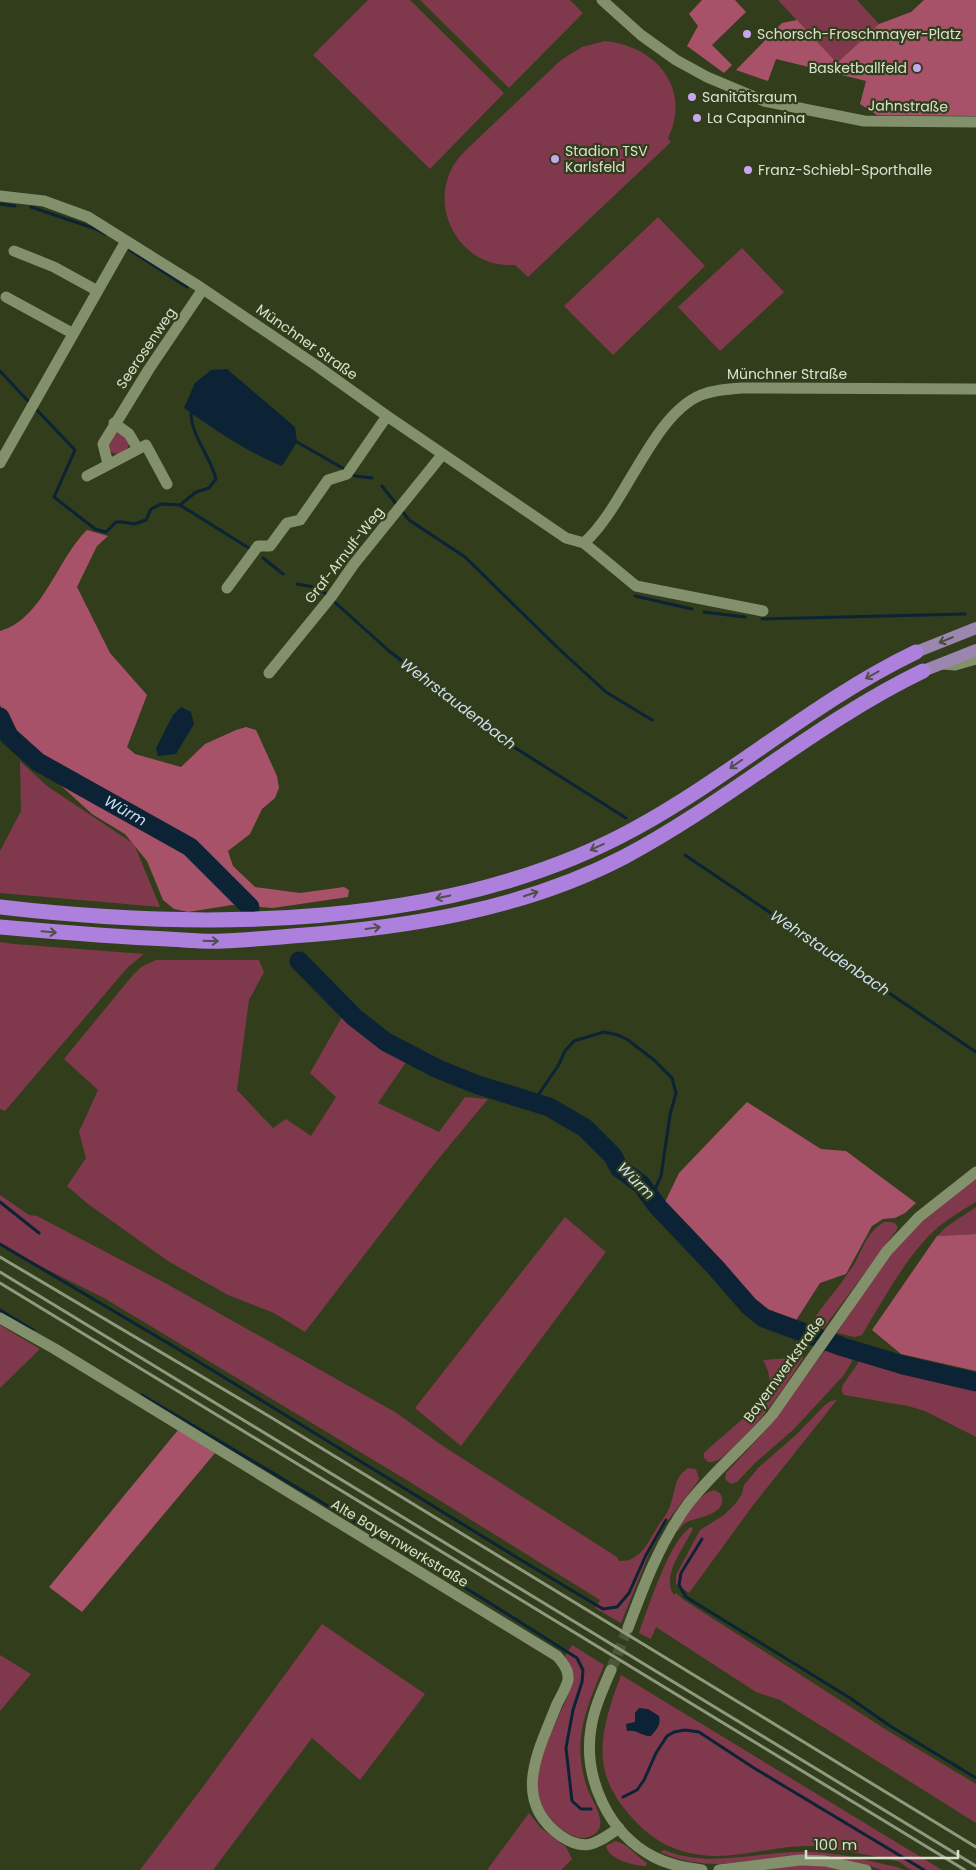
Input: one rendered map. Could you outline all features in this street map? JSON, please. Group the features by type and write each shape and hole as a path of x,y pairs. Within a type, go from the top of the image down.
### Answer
{"highway":[{"path":"0,907 111,917 234,919 365,910 427,900 495,885 558,865 636,828 676,804 829,701 874,673 916,652"},
{"path":"0,927 109,937 222,941 342,932 423,921 503,903 563,884 623,858 717,801 792,749 868,700 923,671"}],"main road":[{"path":"916,652 976,628"},
{"path":"923,671 976,650"}],"street":[{"name":"Jahnstraße","path":"602,0 641,35 676,60 707,77 764,101 864,122 976,122"},
{"name":"Münchner Straße","path":"0,196 44,201 88,217 318,366 442,455 566,538 584,543 636,586 763,611"},
{"path":"0,463 96,290 126,241"},
{"path":"14,251 54,267 96,290"},
{"name":"Seerosenweg","path":"108,464 103,444 114,423 203,290"},
{"path":"6,297 72,333"},
{"name":"Münchner Straße","path":"584,543 594,534 606,518 663,427 680,408 700,396 719,390 742,388 976,389"},
{"path":"226,588 258,546 270,546 287,523 300,520 328,480 349,472 387,416"},
{"path":"114,423 129,434 138,449"},
{"path":"88,476 146,445 167,484"},
{"name":"Graf-Arnulf-Weg","path":"269,674 442,455"},
{"path":"940,663 955,665 976,659"},
{"name":"Bayernwerkstraße","path":"628,1628 665,1539 702,1487 753,1438 772,1415 870,1274 898,1238 919,1217 976,1172"},
{"name":"Alte Bayernwerkstraße","path":"0,1318 64,1354 557,1656 566,1666 568,1677 532,1774 533,1801 547,1824 576,1844 591,1846 619,1828"},
{"path":"611,1670 594,1714 589,1753 591,1772 600,1798 619,1828 636,1845 655,1858 673,1865 702,1870"},
{"path":"719,1870 800,1860 825,1861 866,1870"}],"shaded area":[{"path":"368,0 410,0 504,93 430,169 313,55"},
{"path":"420,0 570,0 583,13 509,88"},
{"path":"702,0 735,0 746,12 712,45 732,65 724,73 687,46 698,26 689,14"},
{"path":"778,0 857,0 879,24 837,63"},
{"path":"924,0 976,0 976,116 877,115 860,104 866,81 776,59 768,81 736,70 782,23 797,20 837,63 879,24 911,12"},
{"name":"Stadion TSV Karlsfeld","path":"605,41 640,51 654,61 665,73 672,87 675,102 674,120 668,138 671,142 528,277 515,265 493,263 475,255 460,242 450,225 445,207 446,187 452,168 465,151 561,60 582,47"},
{"path":"658,217 705,266 613,355 564,306"},
{"path":"742,248 784,292 720,351 678,307"},
{"path":"118,432 128,439 129,443 122,453 118,454 108,447 107,443 114,433"},
{"path":"87,530 108,536 97,546 77,587 110,653 147,695 127,747 135,754 181,767 205,744 246,727 256,730 277,776 279,788 275,798 262,809 250,834 228,851 233,866 255,887 300,893 344,887 349,890 348,897 273,908 232,905 188,912 174,909 163,900 147,861 125,834 92,814 57,782 7,718 0,705 0,631 15,624 28,614 39,601 76,542"},
{"path":"20,761 47,786 134,844 160,907 0,893 0,851 21,811"},
{"path":"0,942 144,954 128,967 5,1111 0,1109"},
{"path":"156,960 259,960 264,972 249,1000 237,1090 273,1128 286,1119 311,1136 336,1097 310,1073 342,1017 406,1062 378,1103 439,1132 465,1097 488,1099 435,1163 305,1332 274,1313 228,1295 168,1261 88,1204 67,1186 86,1158 79,1132 98,1090 64,1059 132,976 141,967"},
{"path":"747,1102 821,1149 846,1151 916,1203 905,1213 895,1218 883,1219 872,1226 846,1274 820,1283 795,1322 767,1312 741,1290 664,1204 679,1173"},
{"path":"976,1178 976,1202 942,1224 926,1239 896,1278 862,1335 855,1337 837,1333 876,1273 894,1250 920,1223"},
{"path":"0,1195 29,1215 37,1216 167,1284 395,1412 443,1446 617,1557 619,1561 633,1558 643,1550 668,1511 677,1480 683,1472 688,1468 696,1469 698,1481 666,1523 649,1554 621,1623 595,1608 600,1600 410,1482 104,1298 0,1246"},
{"path":"976,1207 976,1234 937,1236 946,1227"},
{"path":"565,1217 606,1252 461,1446 415,1408"},
{"path":"884,1222 895,1223 898,1228 823,1329 813,1323 855,1263 870,1234"},
{"path":"976,1234 976,1371 901,1354 872,1330 937,1236"},
{"path":"0,1325 40,1349 0,1388"},
{"path":"835,1337 858,1343 854,1358 844,1375 793,1430 755,1463 737,1482 731,1484 725,1479 726,1473 766,1430"},
{"path":"804,1357 752,1429 720,1459 708,1462 704,1458 704,1453 750,1412 765,1394 769,1386 769,1379 763,1360"},
{"path":"861,1359 976,1389 976,1437 925,1411 908,1406 844,1395 842,1386"},
{"path":"837,1400 754,1504 689,1593 676,1584 676,1575 700,1530 724,1515 736,1503 742,1494 744,1485 759,1467 797,1434 825,1405"},
{"path":"178,1430 215,1453 82,1612 49,1587"},
{"path":"714,1490 722,1498 719,1509 709,1515 687,1522 678,1531 688,1513 698,1501 708,1492"},
{"path":"691,1527 693,1529 675,1562 670,1579 670,1588 674,1595 676,1593 684,1600 888,1731 976,1784 976,1823 780,1700 756,1692 656,1627 651,1639 639,1633 668,1559 675,1545"},
{"path":"322,1624 425,1694 360,1780 312,1738 213,1870 140,1870 205,1784"},
{"path":"572,1645 604,1665 586,1711 580,1748 584,1777 599,1813 600,1824 596,1833 582,1838 575,1837 559,1827 549,1817 542,1805 538,1792 540,1765 544,1752 570,1688 564,1662"},
{"path":"0,1655 31,1674 0,1711"},
{"path":"621,1675 942,1870 912,1870 892,1860 843,1850 810,1846 715,1856 675,1849 659,1841 638,1824 622,1806 611,1788 605,1771 602,1753 607,1717"},
{"path":"529,1813 541,1828 566,1847 572,1859 561,1870 487,1870"},
{"path":"615,1841 627,1847 647,1863 646,1866 635,1865 611,1855 606,1846"},
{"path":"664,1850 682,1856 719,1859 776,1853 813,1852 866,1860 904,1870 882,1870 864,1864 794,1856 720,1864 705,1863 682,1860 660,1852"},
{"path":"793,1866 823,1866 844,1870 756,1870"}],"water":[{"path":"227,369 295,427 297,442 282,466 244,447 184,408 195,383 211,370"},
{"path":"181,707 191,712 194,724 176,754 158,756 156,748 173,715"},
{"path":"639,1708 648,1709 659,1716 657,1729 651,1736 627,1731 626,1724 635,1722 635,1713"}],"waterway":[{"path":"0,204 15,206"},
{"path":"31,207 96,229 105,234"},
{"path":"130,250 187,287"},
{"path":"0,371 30,403"},
{"path":"35,408 75,450 54,497 95,529 106,532 116,522 134,524 146,520 151,509 161,504 180,505 252,550"},
{"path":"180,505 196,492 209,488 216,479 194,430 191,413"},
{"path":"297,442 346,470"},
{"path":"351,474 372,478"},
{"path":"382,486 409,520 465,557 606,692 652,720"},
{"name":"Wehrstaudenbach","path":"263,558 283,574"},
{"name":"Wehrstaudenbach","path":"297,584 319,588 388,650 498,737 626,818"},
{"path":"635,596 692,609"},
{"path":"704,612 745,617"},
{"path":"762,619 965,614"},
{"name":"Würm","path":"0,717 9,736 38,762 190,847 250,907"},
{"name":"Wehrstaudenbach","path":"685,855 976,1052"},
{"name":"Würm","path":"299,961 354,1017 386,1042 438,1069 478,1085 549,1107 585,1128 613,1156 619,1168 641,1184 658,1207 749,1306 764,1318 843,1347 903,1365 976,1382"},
{"path":"534,1101 558,1066 565,1051 574,1041 604,1032 618,1035 628,1040 654,1060 672,1078 676,1093 670,1115 661,1176 651,1198"},
{"path":"0,1202 39,1233"},
{"path":"0,1244 178,1349 603,1609 617,1607 629,1593 646,1555 666,1520"},
{"path":"0,1310 33,1330"},
{"path":"142,1395 477,1595 577,1658 583,1670 582,1682 573,1710 566,1748 572,1801 581,1809 591,1809"},
{"path":"702,1539 681,1573 679,1585 686,1597 976,1778"},
{"path":"623,1797 637,1790 667,1736 674,1732 685,1730 699,1732 754,1768 924,1870"}],"tunnel":[{"path":"611,1670 628,1628"}],"railway":[{"path":"0,1257 272,1418 976,1847"},
{"path":"0,1272 976,1866"},
{"path":"0,1283 965,1870"}],"place":[{"name":"Schorsch-Froschmayer-Platz","path":"747,34"},
{"name":"Basketballfeld","path":"917,68"},
{"name":"Sanitätsraum","path":"692,97"},
{"name":"La Capannina","path":"697,118"},
{"name":"Stadion TSV Karlsfeld","path":"555,159"},
{"name":"Franz-Schiebl-Sporthalle","path":"748,170"}]}
